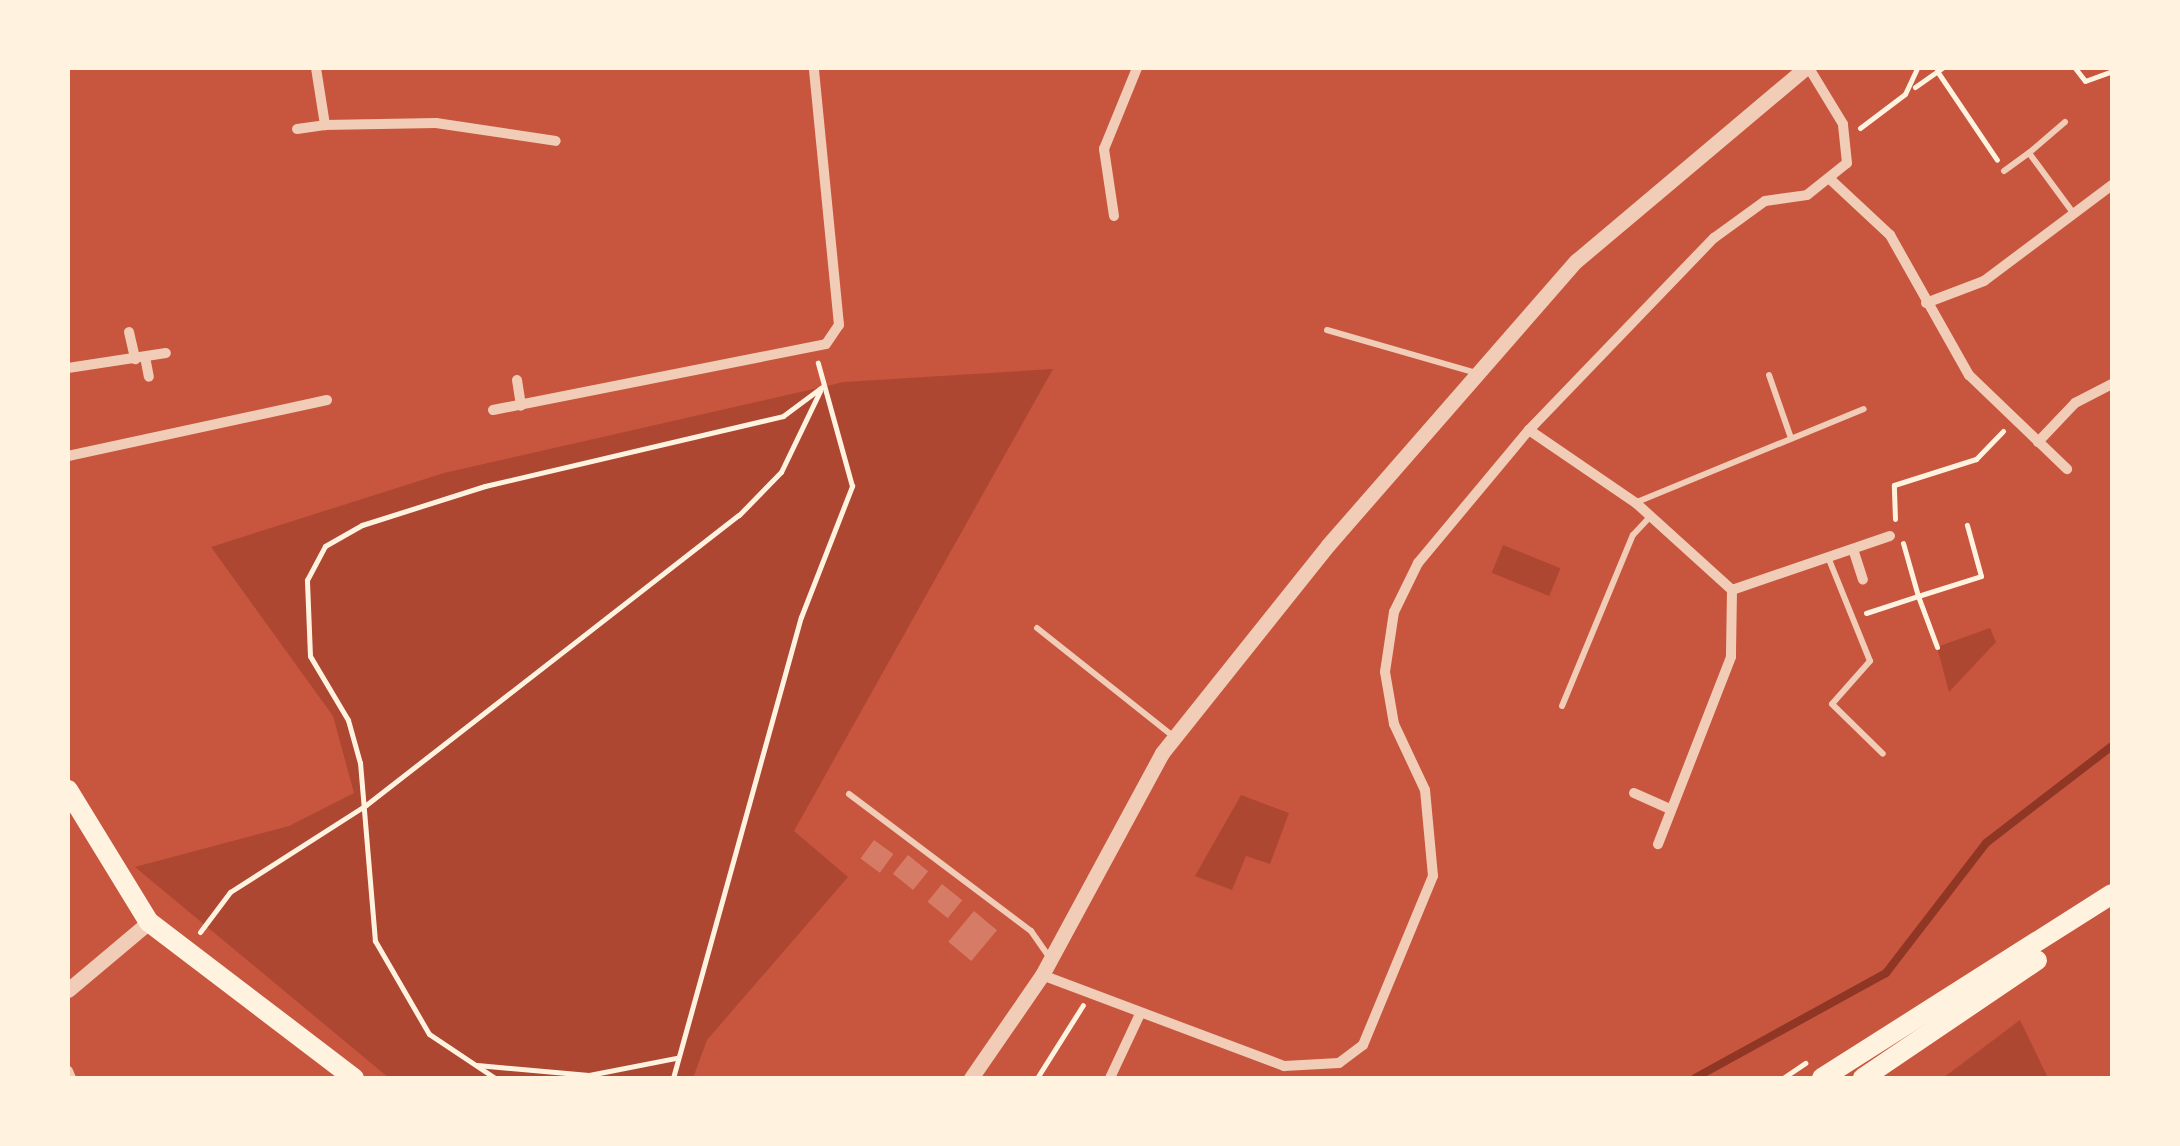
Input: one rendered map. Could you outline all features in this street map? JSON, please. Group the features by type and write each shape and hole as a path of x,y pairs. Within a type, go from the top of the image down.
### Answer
{"highway":[{"path":"68,790 149,922 194,949 354,1078"},
{"path":"1822,1078 2112,894"},
{"path":"1863,1078 2112,908"}],"street":[{"path":"316,68 325,124"},
{"path":"493,410 816,350 839,324 814,68"},
{"path":"1114,216 1104,148 1137,68"},
{"path":"971,1078 1042,975 1174,737 1328,545 1482,376 1576,261 1807,68 1847,137 1846,163 1832,180 1807,195 1765,201 1714,238 1528,430 1418,563 1394,612 1384,672 1394,724 1425,790 1433,876 1363,1045 1339,1063 1297,1068 1140,1014 1042,975"},
{"path":"297,130 325,124 436,123 556,141"},
{"path":"1832,180 1890,235 1968,375 2012,422 2068,469"},
{"path":"1926,303 1984,281 2071,210 2112,184"},
{"path":"129,332 149,377"},
{"path":"68,368 166,352"},
{"path":"516,380 520,406"},
{"path":"2038,442 2074,403 2112,384"},
{"path":"68,456 328,400"},
{"path":"1528,430 1636,503 1732,590 1731,657 1658,844"},
{"path":"1732,590 1890,536"},
{"path":"1854,549 1863,579"},
{"path":"1634,794 1670,810"},
{"path":"68,990 149,922"},
{"path":"1110,1078 1140,1014"},
{"path":"68,1071 70,1078"}],"lane":[{"path":"2004,171 2065,122"},
{"path":"2029,152 2071,210"},
{"path":"1327,330 1422,351 1482,376"},
{"path":"1769,375 1791,438"},
{"path":"1636,503 1864,409"},
{"path":"1562,706 1633,534 1651,516"},
{"path":"1828,557 1870,661 1832,704 1883,754"},
{"path":"1037,628 1174,737"},
{"path":"850,794 1031,931 1050,958"}],"path":[{"path":"1905,94 1917,68"},
{"path":"2074,68 2084,81 2112,71"},
{"path":"1847,137 1940,69 2004,171"},
{"path":"673,1078 743,848 801,617 852,486 822,387 816,350"},
{"path":"194,949 230,892 366,805 740,515 781,472 822,387"},
{"path":"495,1078 430,1034 375,942 366,805 348,720 310,656 302,618 306,580 326,546 485,486 783,416 822,387"},
{"path":"1937,647 1889,501 1894,485 1976,459 2012,422"},
{"path":"1852,618 1981,576 1967,525"},
{"path":"1037,1078 1089,994"},
{"path":"474,1064 589,1075 676,1058"}],"shaded area":[{"path":"1053,369 794,831 848,877 707,1040 693,1078 389,1078 135,867 289,826 354,793 333,716 211,547 444,473 844,382"},
{"path":"1503,545 1560,568 1549,596 1492,573"},
{"path":"1990,628 1996,642 1949,692 1937,647"},
{"path":"1241,795 1289,813 1270,864 1246,856 1232,890 1195,876"},
{"path":"2020,1020 2048,1078 1943,1078"}],"building":[{"path":"874,840 893,854 880,873 860,859"},
{"path":"908,855 928,871 913,890 893,874"},
{"path":"942,884 962,900 948,918 928,902"},
{"path":"974,911 997,930 971,961 948,942"}],"waterway":[{"path":"1695,1078 1886,973 1986,843 2112,746"}]}
